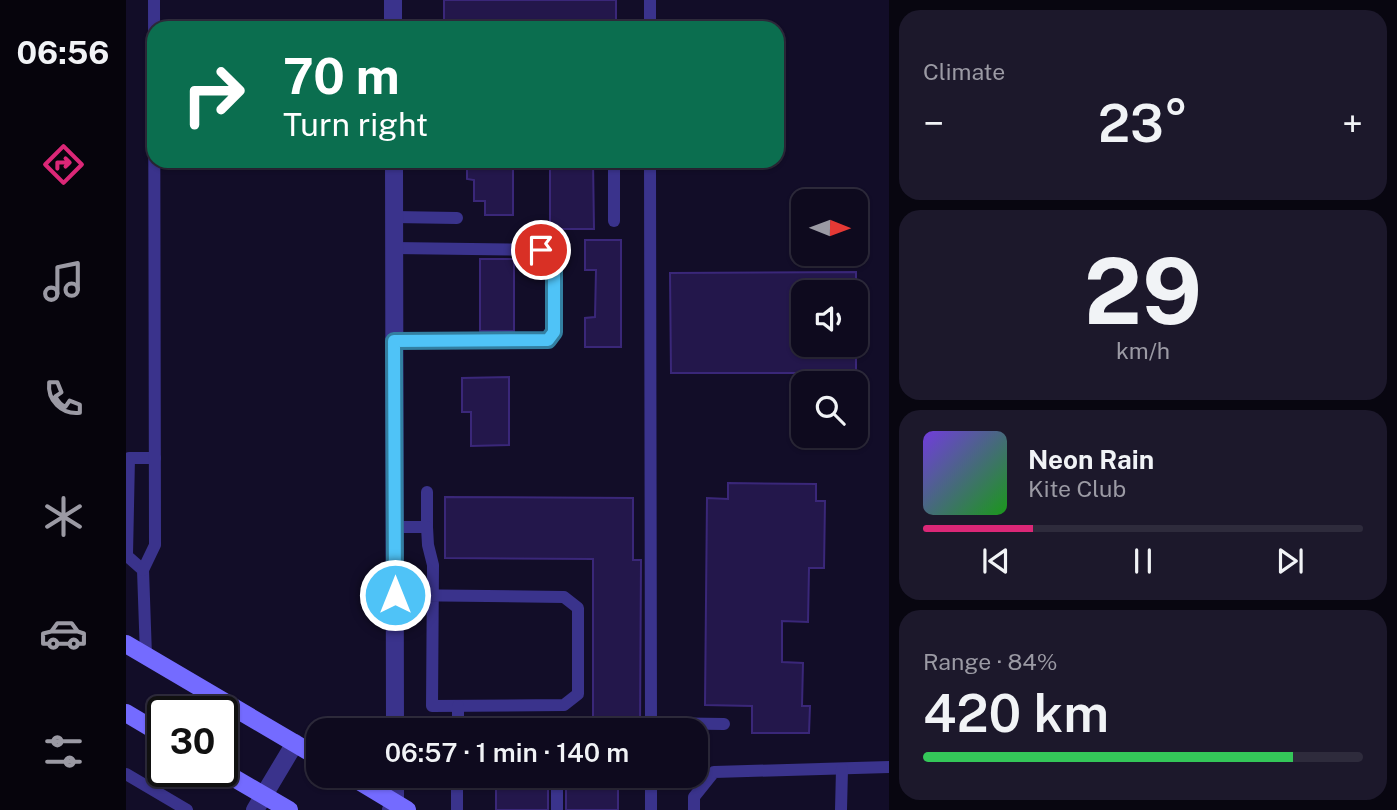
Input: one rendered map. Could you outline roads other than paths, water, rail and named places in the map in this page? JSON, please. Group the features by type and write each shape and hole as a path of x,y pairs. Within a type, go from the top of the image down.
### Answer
{"main road":[{"path":"126,644 306,750"},
{"path":"126,713 147,725"},
{"path":"238,784 260,803 289,810"},
{"path":"368,788 398,808"}],"street":[{"path":"393,0 393,21"},
{"path":"394,168 395,718"},
{"path":"260,803 295,743"},
{"path":"396,788 398,808"}],"lane":[{"path":"153,0 153,21"},
{"path":"650,0 650,21"},
{"path":"146,656 143,570 155,545 154,168"},
{"path":"614,168 614,221"},
{"path":"650,168 651,718"},
{"path":"394,218 457,218"},
{"path":"394,248 541,250 554,258 554,332 548,340 394,341"},
{"path":"143,570 126,555 129,458 155,458"},
{"path":"395,595 433,595 564,597 578,608 578,694 564,705 432,706 433,595 433,565 428,545 427,492"},
{"path":"395,527 427,527"},
{"path":"458,706 458,718"},
{"path":"708,724 724,724"},
{"path":"694,810 694,797 714,772 889,767"},
{"path":"841,810 842,769"},
{"path":"126,774 187,810"},
{"path":"457,788 457,810"},
{"path":"557,788 557,810"},
{"path":"650,788 650,810"}]}
